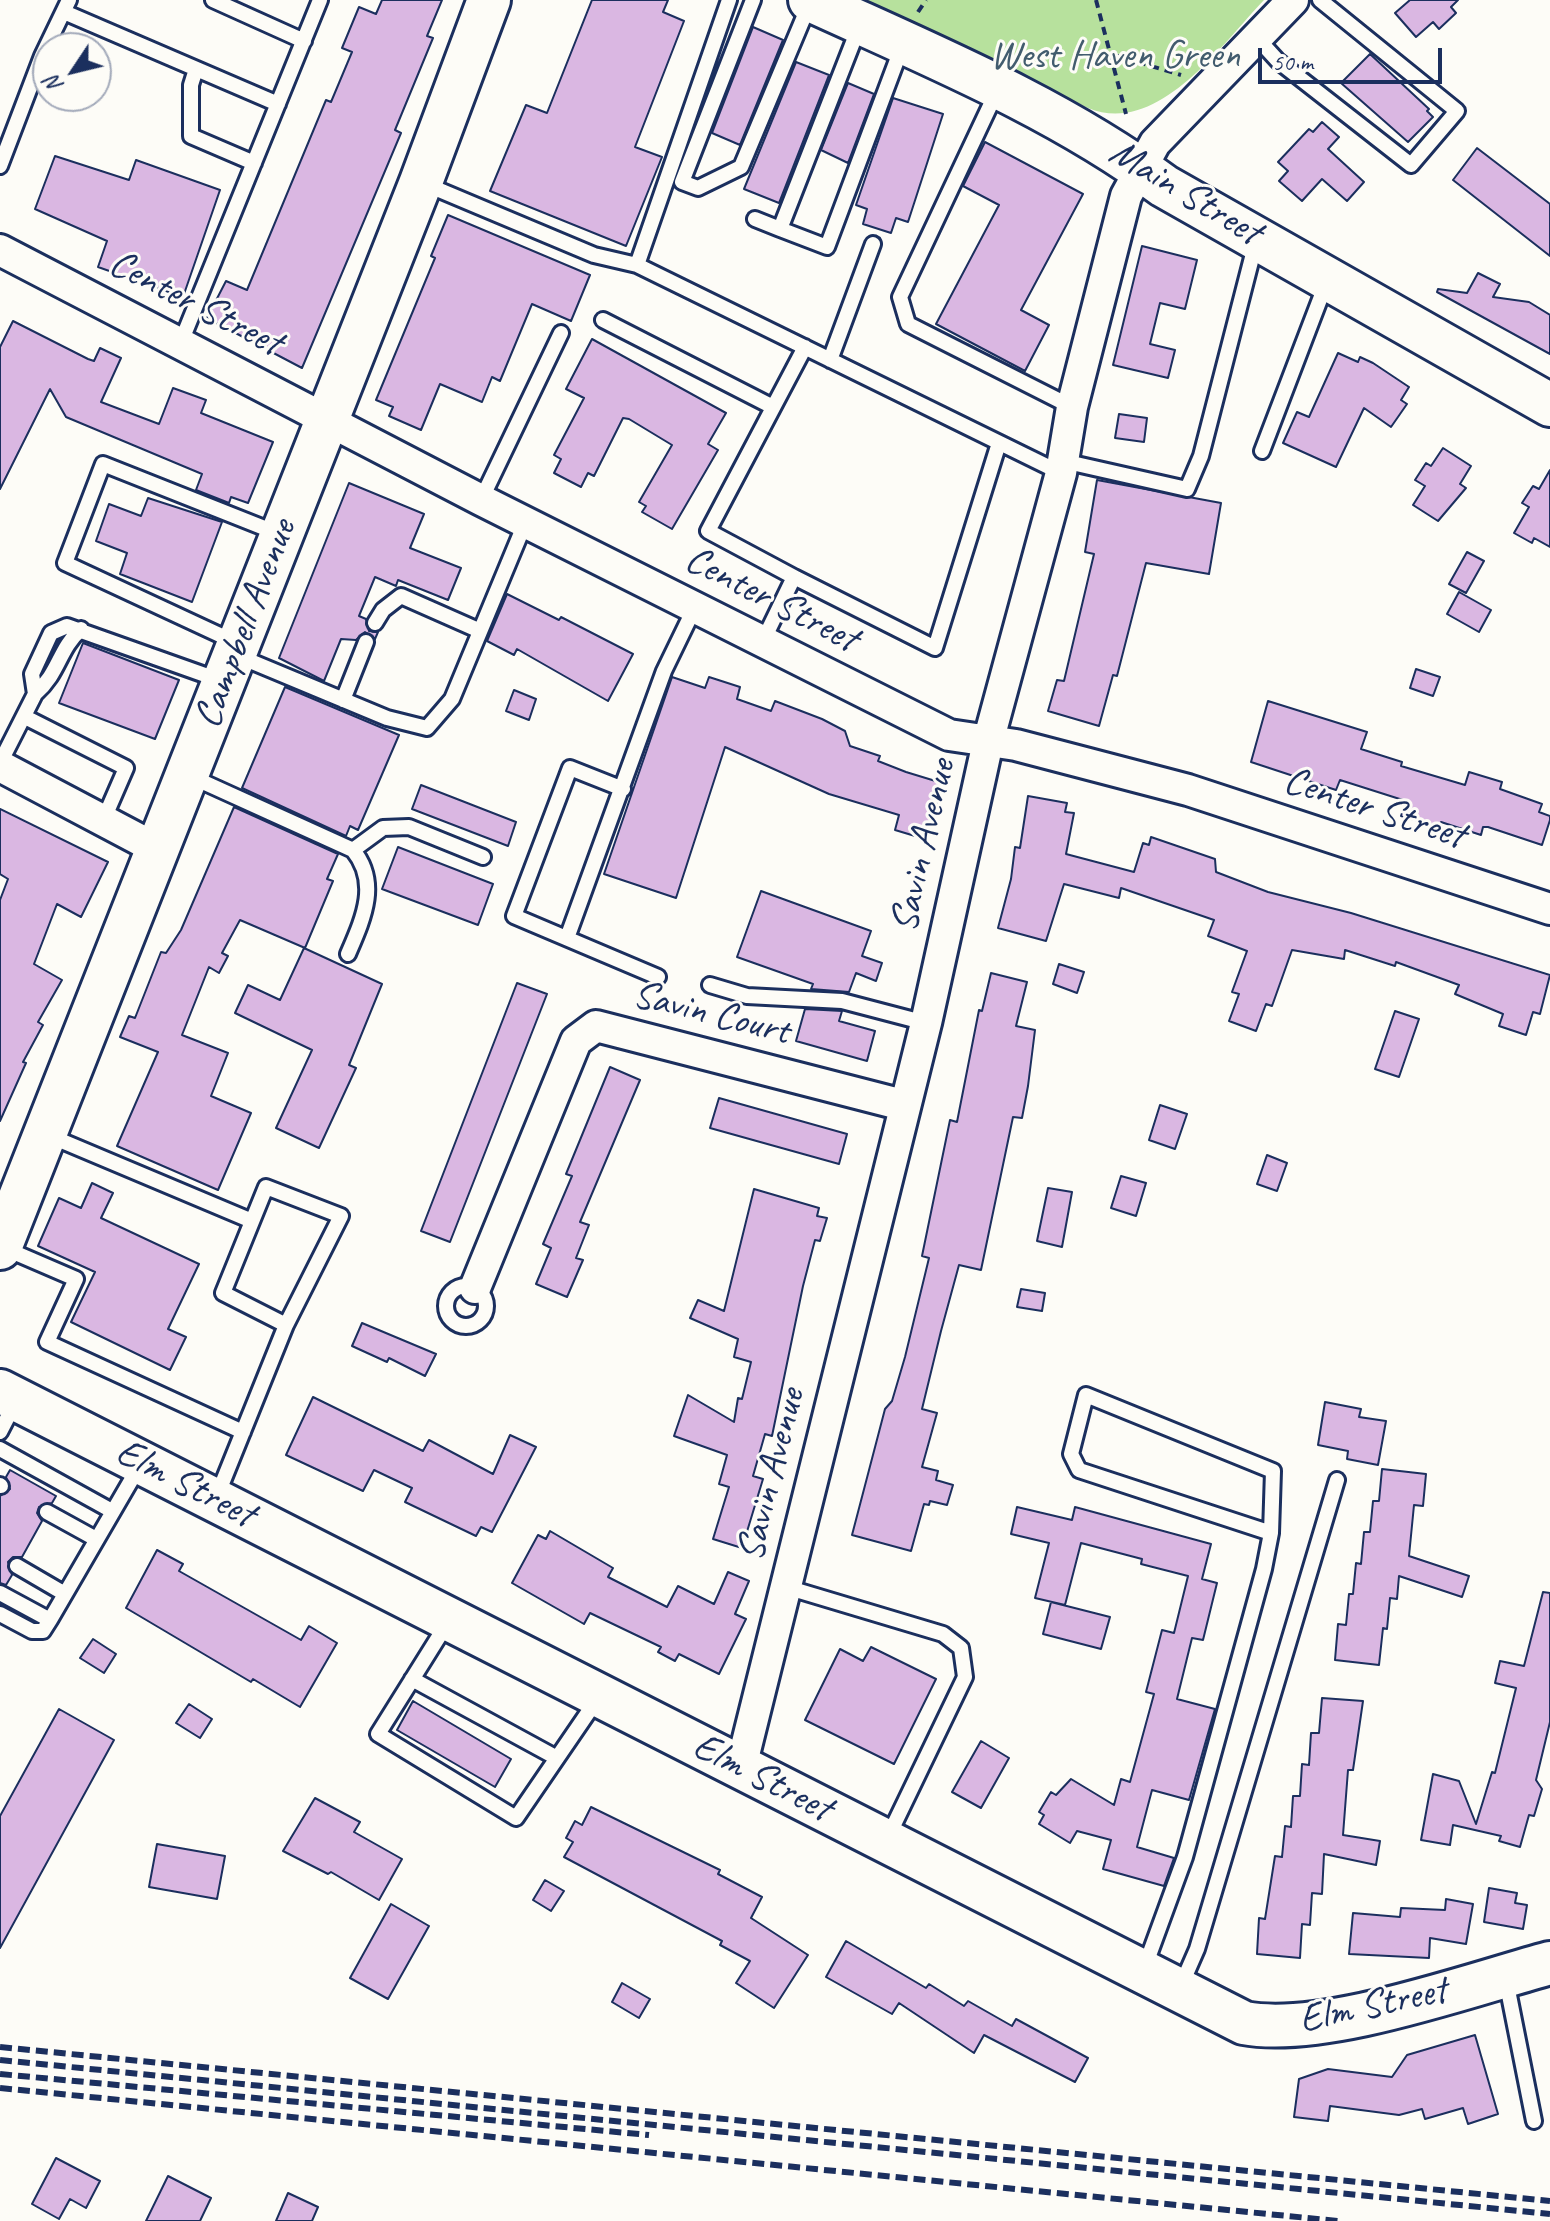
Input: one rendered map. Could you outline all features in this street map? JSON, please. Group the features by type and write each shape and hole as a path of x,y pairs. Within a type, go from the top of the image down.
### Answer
{"main road":[{"name":"Campbell Avenue","path":"0,1247 421,182 489,0"},
{"name":"Main Street","path":"810,0 860,23 909,30 998,89 1113,148 1164,186 1550,405"},
{"name":"Elm Street","path":"6,1407 142,1462 1233,2018 1271,2028 1320,2023 1550,1963"}],"street":[{"name":"Savin Avenue","path":"741,1767 903,1105 926,1023 988,742 1062,467 1072,407 1126,196 1139,167 1155,143 1293,0"},
{"name":"Center Street","path":"0,250 481,500 949,735 1016,745 1188,790 1550,909"},
{"path":"0,764 159,850"},
{"name":"Savin Court","path":"475,1288 576,1041 596,1026 903,1105"}],"lane":[{"path":"213,0 304,41"},
{"path":"181,342 320,0"},
{"path":"637,265 729,0"},
{"path":"753,0 682,182 698,188 741,167 810,0"},
{"path":"1257,38 1278,61 1411,165 1457,111 1320,0"},
{"path":"0,166 42,56 67,6 196,69 278,104"},
{"path":"780,229 860,23"},
{"path":"755,219 827,247 909,30"},
{"path":"196,69 191,85 191,136 254,163"},
{"path":"998,89 900,297 908,324 1072,407"},
{"path":"421,182 594,255 637,265 999,443 1062,467 1187,489 1201,456 1257,237"},
{"path":"830,360 873,244"},
{"path":"1262,451 1329,277"},
{"path":"603,320 773,407"},
{"path":"481,500 561,333"},
{"path":"805,347 708,531 935,648 999,443"},
{"path":"232,660 65,563 103,464 281,534"},
{"path":"0,764 35,694 53,679 67,641 81,629 232,660 387,718 427,728 452,699 478,630 526,521"},
{"path":"763,641 794,577"},
{"path":"375,623 383,610 401,596 478,630"},
{"path":"567,938 664,671 695,606"},
{"path":"343,700 366,642"},
{"path":"25,717 126,768 103,821"},
{"path":"623,789 570,768 514,916 658,977"},
{"path":"188,775 353,850 365,873 367,910 348,954"},
{"path":"353,850 383,828 409,827 483,857"},
{"path":"710,985 747,996 842,1001 926,1023"},
{"path":"46,1134 252,1221"},
{"path":"215,1500 286,1325 341,1216 266,1187 223,1293 286,1325"},
{"path":"0,1247 76,1279 47,1342 243,1432"},
{"path":"1160,1983 1185,1857 1235,1682 1271,1533 1273,1471 1086,1395 1071,1454 1079,1470 1271,1533"},
{"path":"0,1449 112,1511"},
{"path":"0,1614 32,1631 43,1631 142,1462"},
{"path":"1160,1983 1197,1949 1337,1480"},
{"path":"47,1512 96,1539"},
{"path":"17,1566 65,1594"},
{"path":"786,1587 943,1634 961,1648 965,1677 886,1841"},
{"path":"0,1593 50,1620"},
{"path":"451,1618 378,1734 516,1818 601,1695"},
{"path":"412,1679 557,1758"},
{"path":"1505,1975 1534,2121"}],"path":[{"path":"909,30 926,0"},
{"path":"1096,0 1126,114"},
{"path":"1110,53 1181,75"}],"green space":[{"name":"West Haven Green","path":"855,0 1264,0 1186,82 1139,110 1114,114 1088,108"}],"building":[{"path":"382,0 442,0 427,36 433,38 395,130 401,133 302,368 207,318 226,281 247,290 326,100 331,102 352,52 342,48 359,7 376,14"},
{"path":"592,0 668,0 663,12 684,21 635,147 662,157 626,246 490,191 526,105 547,113"},
{"path":"1410,0 1458,0 1451,7 1456,13 1439,29 1433,22 1416,37 1395,13"},
{"path":"753,27 783,40 740,145 712,133"},
{"path":"1370,54 1429,109 1427,111 1433,117 1408,142 1341,83"},
{"path":"796,62 829,75 779,203 744,189"},
{"path":"848,83 874,94 848,163 821,150"},
{"path":"893,98 943,114 908,222 896,218 891,233 863,224 867,209 856,205"},
{"path":"1322,122 1339,137 1328,149 1364,182 1347,201 1322,179 1302,201 1279,181 1288,171 1278,162 1309,129 1313,132"},
{"path":"985,142 1083,194 1021,310 1049,325 1025,371 936,324 999,205 963,186"},
{"path":"1477,148 1550,204 1550,256 1453,180"},
{"path":"55,156 129,180 136,160 220,190 183,297 98,267 107,241 35,209"},
{"path":"448,215 590,275 571,321 532,304 500,381 492,377 482,402 440,384 421,430 389,416 393,407 376,400 435,258 431,256"},
{"path":"1142,246 1197,260 1185,309 1160,303 1150,344 1175,350 1168,378 1113,365"},
{"path":"1478,273 1500,284 1493,297 1529,302 1550,315 1550,354 1437,292 1438,289 1467,293"},
{"path":"13,321 88,359 94,361 100,348 121,358 101,402 159,424 173,388 206,400 201,413 273,442 248,503 231,497 229,503 196,490 202,474 66,417 50,389 0,489 0,347"},
{"path":"592,339 726,413 708,444 718,450 672,529 642,512 646,506 639,502 672,445 629,419 623,418 594,476 588,473 581,487 554,473 561,459 554,455 584,398 566,389"},
{"path":"1338,353 1358,362 1360,357 1373,363 1409,387 1401,400 1407,404 1391,427 1364,408 1336,467 1283,443 1297,412 1309,417"},
{"path":"1119,414 1147,418 1144,442 1115,438"},
{"path":"1443,448 1471,466 1460,484 1466,488 1438,521 1413,505 1425,486 1415,480 1426,463 1431,466"},
{"path":"1550,470 1550,547 1534,538 1532,543 1514,533 1529,507 1522,503 1533,486 1539,489"},
{"path":"1097,480 1221,503 1209,574 1146,563 1117,676 1113,675 1099,726 1048,711 1057,680 1064,681 1094,554 1085,552"},
{"path":"349,483 424,514 410,548 461,568 448,600 398,580 396,586 375,577 359,616 366,619 369,631 378,632 375,639 365,632 356,640 341,639 324,681 279,658"},
{"path":"148,498 222,522 192,602 120,574 127,553 96,541 109,504 141,516"},
{"path":"1467,552 1484,561 1466,593 1449,584"},
{"path":"1459,592 1491,610 1479,632 1447,614"},
{"path":"507,594 559,620 561,617 633,654 608,701 517,649 514,655 487,641"},
{"path":"83,643 179,680 155,739 59,703"},
{"path":"1416,669 1440,677 1433,696 1410,688"},
{"path":"672,677 705,688 709,677 740,687 737,699 771,711 775,701 822,719 845,731 850,746 880,756 878,761 942,783 929,830 918,826 915,836 895,830 899,815 829,794 725,747 676,898 604,874"},
{"path":"285,687 399,735 358,830 350,826 346,836 242,788"},
{"path":"514,690 536,699 529,720 506,711"},
{"path":"1268,701 1367,732 1361,749 1402,762 1401,766 1465,785 1469,772 1502,782 1500,789 1542,804 1539,812 1550,816 1542,845 1488,827 1483,827 1481,835 1441,822 1440,827 1401,816 1406,801 1340,780 1336,790 1251,762"},
{"path":"421,785 516,822 508,846 412,809"},
{"path":"1028,796 1067,803 1065,812 1074,813 1066,854 1134,872 1143,843 1149,845 1151,837 1215,859 1216,872 1268,892 1351,913 1550,975 1540,1014 1533,1012 1526,1035 1499,1026 1503,1014 1455,994 1459,985 1396,962 1395,966 1345,950 1344,959 1292,950 1272,1006 1266,1004 1256,1031 1229,1021 1239,994 1232,992 1247,951 1208,936 1214,920 1121,888 1119,898 1064,884 1046,941 998,928 1011,879 1015,847 1020,848"},
{"path":"234,807 338,854 327,879 333,881 305,948 240,920 222,953 228,956 219,973 209,967 182,1035 228,1053 211,1096 251,1113 218,1190 117,1146 158,1052 120,1037 129,1016 135,1018 161,952 166,953 181,930"},
{"path":"0,809 108,862 81,917 57,904 34,964 62,980 38,1022 43,1025 23,1062 26,1063 0,1121 0,900 8,879 0,874"},
{"path":"398,847 493,884 478,925 382,889"},
{"path":"761,891 871,931 862,956 882,963 876,981 856,973 849,992 811,989 813,984 737,957"},
{"path":"304,948 382,984 349,1065 356,1068 319,1148 276,1128 312,1050 235,1013 248,985 280,1000"},
{"path":"1059,964 1084,972 1077,993 1053,984"},
{"path":"991,973 1027,982 1016,1026 1035,1030 1028,1086 1022,1118 1013,1117 981,1270 959,1265 922,1409 937,1413 922,1467 938,1471 936,1480 953,1485 947,1505 930,1501 929,1505 924,1504 911,1551 852,1535 885,1409 892,1401 905,1357 929,1258 922,1256 950,1120 957,1122 979,1010 982,1011"},
{"path":"517,983 547,994 450,1242 421,1231"},
{"path":"805,1009 842,1011 839,1021 875,1031 867,1061 796,1041"},
{"path":"1395,1011 1419,1019 1399,1077 1375,1069"},
{"path":"610,1067 640,1080 580,1222 589,1225 576,1258 583,1260 567,1297 536,1284 551,1248 543,1244 572,1176 566,1174"},
{"path":"719,1098 847,1134 839,1164 710,1128"},
{"path":"1160,1105 1187,1114 1175,1149 1149,1140"},
{"path":"1267,1155 1287,1163 1277,1191 1257,1184"},
{"path":"1121,1176 1146,1183 1136,1216 1111,1208"},
{"path":"92,1183 113,1193 101,1218 199,1264 168,1329 186,1337 170,1370 71,1322 95,1272 38,1246 59,1198 81,1208"},
{"path":"1048,1188 1072,1192 1062,1247 1037,1241"},
{"path":"754,1189 819,1208 817,1216 827,1218 820,1241 815,1240 803,1286 772,1436 765,1434 753,1476 763,1479 742,1548 713,1539 729,1487 719,1484 727,1455 674,1436 688,1395 734,1422 738,1398 742,1399 751,1362 734,1357 738,1339 690,1318 698,1300 724,1311"},
{"path":"1021,1289 1045,1293 1042,1311 1017,1307"},
{"path":"362,1323 436,1354 425,1376 389,1358 387,1362 352,1346"},
{"path":"313,1397 423,1451 429,1440 493,1474 510,1435 536,1447 492,1532 481,1527 476,1536 405,1502 412,1488 374,1470 363,1491 286,1455"},
{"path":"1325,1402 1361,1409 1359,1417 1386,1421 1378,1465 1347,1459 1348,1451 1318,1445"},
{"path":"1382,1469 1426,1474 1423,1506 1414,1505 1409,1556 1469,1576 1462,1597 1399,1576 1397,1599 1390,1598 1387,1629 1383,1628 1379,1665 1335,1660 1338,1624 1346,1625 1356,1563 1361,1564 1364,1532 1370,1532 1373,1501 1379,1501"},
{"path":"10,1470 56,1496 52,1503 39,1507 37,1513 42,1521 22,1557 13,1557 8,1562 12,1575 6,1585 0,1583 0,1496 10,1489 6,1477"},
{"path":"1017,1507 1072,1520 1075,1507 1211,1544 1202,1579 1217,1583 1203,1640 1192,1638 1177,1699 1215,1709 1189,1800 1152,1790 1137,1847 1174,1858 1164,1886 1103,1869 1111,1840 1077,1831 1070,1843 1039,1824 1044,1815 1039,1812 1051,1792 1056,1795 1071,1779 1114,1805 1121,1779 1130,1782 1154,1694 1146,1692 1162,1630 1174,1633 1188,1576 1141,1564 1142,1559 1081,1543 1065,1605 1035,1598 1049,1543 1011,1534"},
{"path":"550,1531 613,1568 608,1577 667,1607 678,1586 714,1604 728,1572 749,1581 735,1614 746,1619 719,1674 679,1654 675,1661 658,1652 661,1647 590,1613 584,1624 512,1583 538,1535 546,1539"},
{"path":"157,1550 183,1564 179,1571 301,1640 309,1626 337,1643 300,1707 253,1679 251,1682 126,1608"},
{"path":"1543,1592 1550,1593 1550,1722 1536,1780 1542,1789 1534,1816 1529,1815 1520,1847 1499,1841 1501,1836 1453,1825 1450,1845 1421,1840 1433,1774 1459,1781 1476,1824 1492,1772 1495,1773 1516,1688 1495,1683 1500,1661 1524,1666"},
{"path":"1051,1602 1110,1617 1101,1649 1043,1634"},
{"path":"93,1639 116,1654 104,1673 80,1658"},
{"path":"871,1647 936,1679 894,1764 805,1720 840,1649 863,1661"},
{"path":"1322,1698 1363,1701 1353,1770 1348,1770 1343,1835 1380,1841 1376,1865 1324,1854 1322,1894 1312,1893 1310,1925 1302,1924 1300,1958 1257,1954 1259,1918 1265,1919 1275,1856 1282,1857 1285,1826 1291,1827 1293,1796 1300,1796 1302,1764 1309,1765 1311,1733 1319,1733"},
{"path":"413,1701 511,1759 495,1787 397,1730"},
{"path":"189,1704 212,1719 200,1738 176,1723"},
{"path":"59,1709 114,1740 0,1948 0,1816"},
{"path":"981,1741 1009,1758 981,1808 952,1792"},
{"path":"315,1798 360,1822 354,1832 402,1859 379,1900 331,1872 328,1874 283,1851"},
{"path":"591,1807 720,1870 718,1874 762,1897 751,1918 808,1955 774,2008 736,1983 750,1961 720,1945 722,1941 564,1857 573,1842 566,1838 575,1821 582,1825"},
{"path":"157,1844 225,1856 217,1899 149,1887"},
{"path":"545,1880 564,1891 551,1911 533,1900"},
{"path":"1489,1888 1517,1893 1515,1903 1527,1905 1523,1929 1484,1922"},
{"path":"1446,1899 1473,1904 1466,1944 1430,1938 1429,1958 1349,1954 1353,1913 1400,1917 1401,1908 1445,1910"},
{"path":"391,1904 429,1926 388,1999 350,1978"},
{"path":"846,1941 926,1988 929,1984 964,2006 968,2001 1012,2026 1016,2019 1088,2058 1075,2082 984,2035 974,2053 899,2003 892,2014 826,1977"},
{"path":"622,1983 650,1999 639,2018 612,2002"},
{"path":"1475,2035 1498,2114 1468,2124 1463,2108 1425,2119 1422,2109 1399,2115 1330,2106 1328,2121 1294,2117 1299,2079 1328,2069 1392,2077 1407,2055"},
{"path":"56,2158 100,2181 86,2208 70,2199 59,2219 32,2204"},
{"path":"168,2176 211,2198 200,2221 146,2221"},
{"path":"288,2193 318,2207 312,2221 276,2221"}],"railway":[{"path":"0,2047 1550,2201"},
{"path":"0,2060 1550,2214"},
{"path":"0,2074 649,2135"},
{"path":"0,2088 1338,2221"}]}
